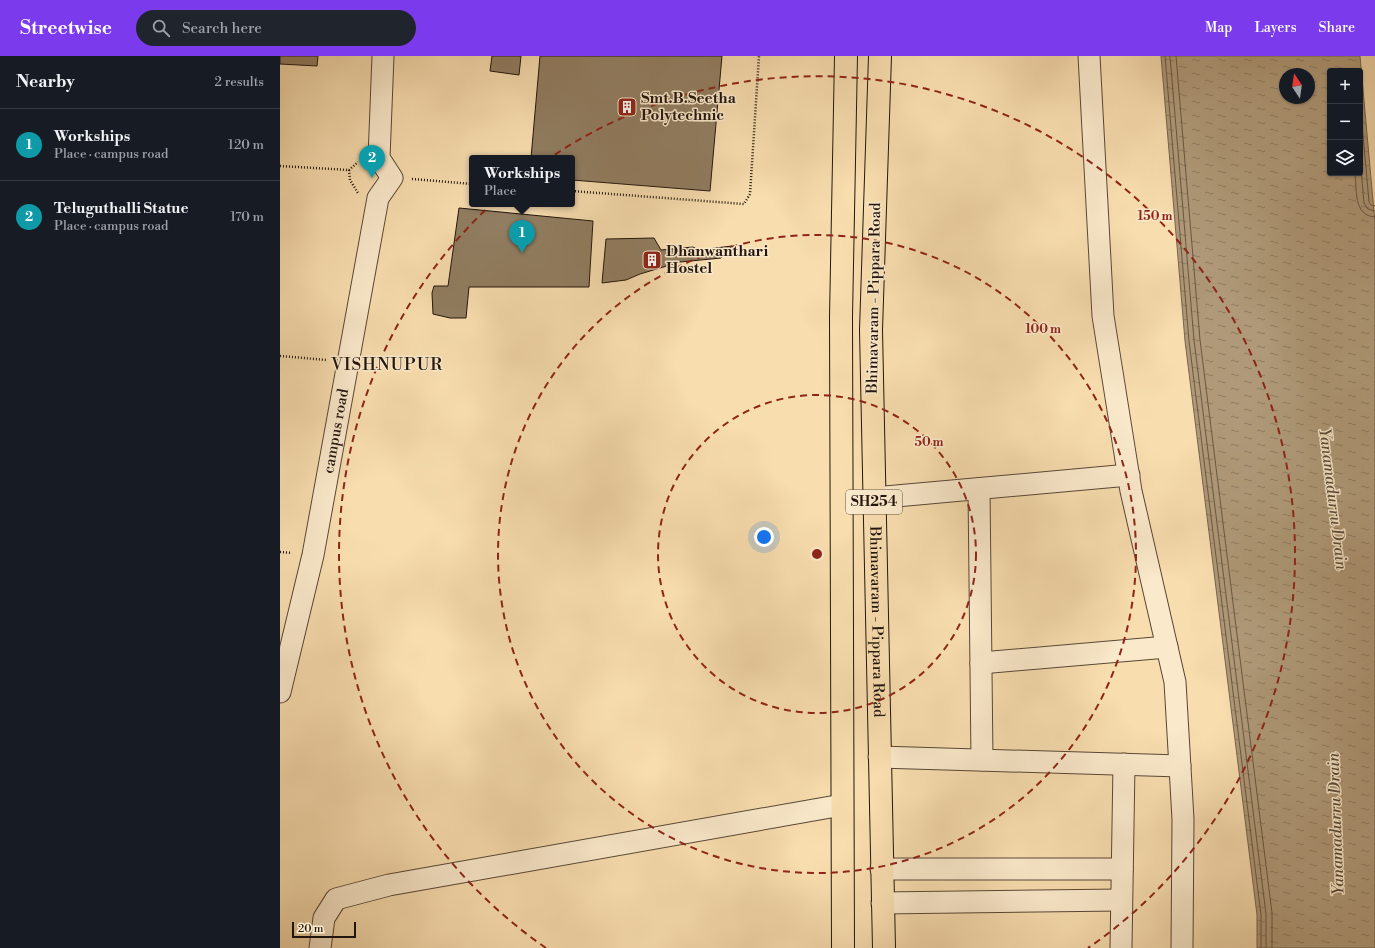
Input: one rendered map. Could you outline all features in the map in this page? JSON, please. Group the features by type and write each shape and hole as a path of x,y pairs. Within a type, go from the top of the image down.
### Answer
{"main road":[{"name":"SH254","path":"843,948 840,317 846,56"},
{"name":"Bhimavaram - Pippara Road","path":"880,56 871,330 881,869 884,948"}],"street":[{"path":"384,56 379,158 392,178"},
{"path":"1089,56 1103,316 1129,475 1175,682 1183,819 1182,948"},
{"name":"campus road","path":"280,692 313,555 378,198 392,178"},
{"path":"874,498 1129,475"},
{"path":"979,489 982,760"},
{"path":"981,663 1167,647"},
{"path":"879,757 1180,766"},
{"path":"1121,948 1124,764"},
{"path":"320,948 324,918 336,899 389,885 842,805"},
{"path":"881,869 1122,869"},
{"path":"882,903 1121,900"}],"path":[{"path":"575,191 744,204 750,194 759,56"},
{"path":"280,166 349,170 360,160"},
{"path":"392,178 469,184"},
{"path":"280,356 349,362"}],"water":[{"name":"Yanamadurru Drain","path":"1161,56 1360,56 1361,68 1327,68 1327,176 1363,176 1363,89 1375,223 1375,948 1257,948 1257,915 1185,341"}],"building":[{"path":"280,56 318,56 317,66 280,64"},
{"path":"492,56 521,56 519,75 490,71"},
{"name":"Smt.B.Seetha Polytechnic","path":"540,56 722,56 710,191 575,180 575,155 531,155"},
{"path":"459,208 593,221 589,287 469,287 466,318 450,318 433,314 432,293 434,286 448,286"},
{"name":"Dhanwanthari Hostel","path":"654,238 661,250 693,247 699,250 732,246 721,258 680,262 640,274 626,280 602,283 606,239"}],"place":[{"name":"Smt.B.Seetha Polytechnic","path":"627,107"},
{"name":"Teluguthalli Statue","path":"372,178"},
{"name":"Workships","path":"522,253"},
{"name":"Dhanwanthari Hostel","path":"652,260"}],"district":[{"name":"VISHNUPUR","path":"387,365"}]}
